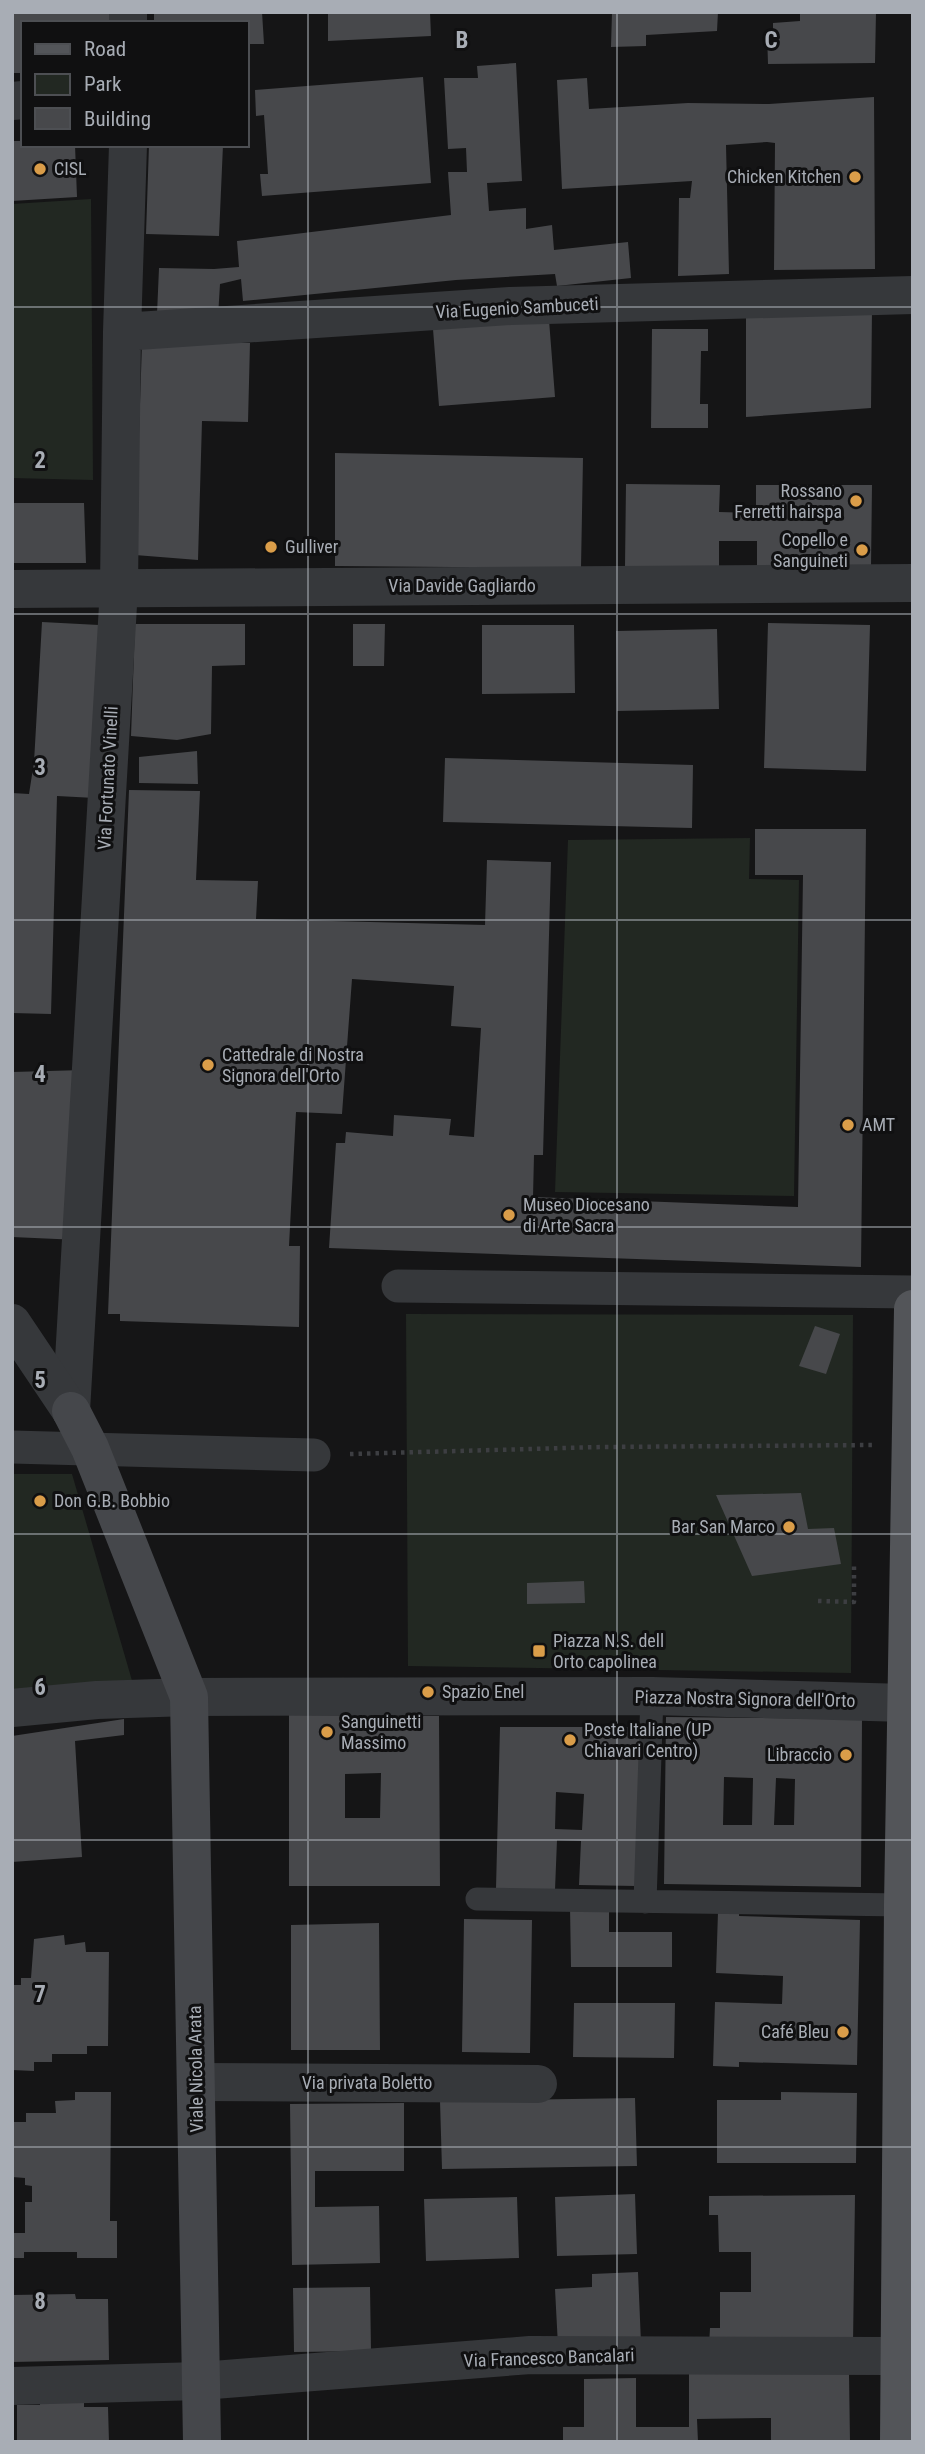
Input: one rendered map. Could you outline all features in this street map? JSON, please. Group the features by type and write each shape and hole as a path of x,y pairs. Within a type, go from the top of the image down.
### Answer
{"main road":[{"path":"899,2442 903,1905 913,1309"},
{"path":"71,1411 90,1448 189,1697"},
{"name":"Viale Nicola Arata","path":"189,1697 202,2442"}],"street":[{"name":"Via Fortunato Vinelli","path":"71,1411 119,588 122,332 128,147"},
{"name":"Via Eugenio Sambuceti","path":"122,332 510,306 913,295"},
{"name":"Via Davide Gagliardo","path":"12,589 913,583"},
{"path":"398,1286 913,1292"},
{"path":"12,1323 71,1411"},
{"path":"12,1447 314,1455"},
{"name":"Piazza Nostra Signora dell'Orto","path":"12,1708 97,1700 189,1697 652,1696 906,1703"},
{"name":"Via privata Boletto","path":"196,2082 538,2084"},
{"name":"Via Francesco Bancalari","path":"12,2386 201,2381 530,2355 898,2356"}],"lane":[{"path":"645,1902 652,1696"},
{"path":"477,1899 903,1905"}],"path":[{"path":"314,1455 601,1447 911,1445"},
{"path":"818,1601 854,1602 854,1564"}],"green space":[{"path":"91,199 93,480 12,478 12,204"},
{"path":"750,838 749,879 799,880 794,1196 555,1192 568,840"},
{"path":"406,1314 853,1315 851,1673 408,1666"},
{"path":"12,1474 72,1474 133,1684 12,1692"}],"building":[{"path":"12,12 109,12 109,21 21,21 21,73 12,73"},
{"path":"154,12 262,12 264,44 248,44 248,21 154,21"},
{"path":"328,12 430,12 431,36 328,41"},
{"path":"612,12 718,12 717,31 646,35 646,46 611,47"},
{"path":"800,12 876,12 875,63 768,64 767,33 773,33 773,23 800,21"},
{"path":"516,63 522,181 487,183 489,211 526,208 526,229 552,225 554,250 628,242 631,278 557,286 555,274 456,280 243,301 241,279 220,284 218,317 157,314 159,268 239,267 237,241 451,215 448,172 467,172 466,148 448,149 444,78 478,78 477,66"},
{"path":"423,77 431,183 262,196 260,174 268,174 264,115 256,116 255,90"},
{"path":"587,78 589,109 688,103 769,104 874,97 875,269 774,270 775,143 767,142 726,145 729,274 678,276 679,198 690,198 692,181 562,189 557,80"},
{"path":"12,141 21,141 21,147 75,147 77,197 12,201"},
{"path":"149,147 223,147 219,236 146,234"},
{"path":"872,308 871,408 746,417 746,313"},
{"path":"549,320 555,397 439,406 433,329"},
{"path":"652,329 708,329 708,351 701,351 700,404 708,404 708,428 651,428"},
{"path":"142,343 250,343 248,422 202,421 198,560 135,555"},
{"path":"335,453 583,458 581,568 335,566"},
{"path":"626,484 720,485 719,512 756,513 756,485 872,485 871,568 757,567 757,541 719,541 719,568 625,567"},
{"path":"12,503 84,503 86,563 12,563"},
{"path":"42,622 99,625 95,798 57,796 51,1014 12,1013 12,793 29,794 34,762"},
{"path":"768,623 870,625 866,771 764,768"},
{"path":"135,624 245,624 245,665 212,666 211,734 177,740 131,736"},
{"path":"353,624 385,624 384,666 353,666"},
{"path":"482,625 574,625 575,693 482,694"},
{"path":"717,629 719,709 617,711 616,631"},
{"path":"197,751 198,784 139,783 139,757"},
{"path":"445,758 693,765 692,828 443,822"},
{"path":"129,790 200,791 196,880 258,881 256,919 485,925 487,860 551,862 543,1155 534,1155 533,1197 798,1207 803,875 755,875 755,829 866,829 861,1267 329,1248 336,1143 345,1143 346,1132 393,1136 394,1115 451,1119 449,1135 474,1137 481,1028 451,1026 454,986 352,979 342,1114 296,1112 289,1246 300,1246 299,1327 120,1321 120,1314 108,1314"},
{"path":"84,1070 79,1240 12,1237 12,1072"},
{"path":"815,1326 840,1334 826,1374 799,1366"},
{"path":"801,1493 808,1529 834,1528 841,1564 752,1576 716,1495"},
{"path":"584,1581 585,1603 527,1604 527,1583"},
{"path":"289,1715 439,1716 440,1886 289,1886","holes":["381,1773 380,1818 345,1818 345,1774"]},
{"path":"666,1717 862,1719 861,1887 664,1884","holes":["724,1777 753,1778 752,1825 723,1825","776,1778 795,1779 794,1825 774,1825"]},
{"path":"124,1719 124,1735 75,1741 82,1857 12,1862 12,1736"},
{"path":"500,1727 640,1727 636,1886 579,1885 581,1841 557,1840 555,1890 496,1889","holes":["556,1792 584,1794 582,1830 555,1829"]},
{"path":"570,1907 609,1907 609,1932 672,1932 672,1967 571,1967"},
{"path":"718,1912 739,1913 739,1916 860,1920 857,2065 739,2062 739,2067 713,2066 715,2002 782,2004 783,1976 716,1973"},
{"path":"464,1919 532,1920 530,2053 462,2052"},
{"path":"379,1923 380,2050 291,2050 291,1925"},
{"path":"64,1935 65,1945 85,1942 86,1952 109,1952 108,2046 87,2046 87,2054 52,2054 52,2062 34,2062 34,2071 12,2070 12,1985 21,1985 21,1978 31,1978 34,1939"},
{"path":"574,2003 675,2003 674,2058 573,2057"},
{"path":"75,2092 111,2092 110,2221 117,2221 117,2258 77,2258 77,2252 24,2252 24,2258 12,2258 12,2233 25,2233 25,2202 32,2202 32,2186 25,2185 25,2178 12,2177 12,2122 26,2122 26,2113 56,2113 55,2101 75,2100"},
{"path":"781,2092 857,2093 856,2163 717,2163 717,2100 781,2100"},
{"path":"635,2098 637,2166 442,2169 440,2101"},
{"path":"404,2103 404,2171 315,2171 315,2207 379,2206 380,2263 292,2265 290,2104"},
{"path":"635,2194 637,2254 557,2256 555,2197"},
{"path":"855,2195 853,2345 709,2346 710,2328 720,2328 720,2292 751,2292 751,2252 719,2252 718,2215 709,2215 709,2196"},
{"path":"517,2197 519,2258 426,2261 424,2199"},
{"path":"638,2272 641,2343 558,2346 555,2289 592,2287 592,2274"},
{"path":"370,2287 371,2351 294,2352 293,2288"},
{"path":"75,2294 76,2299 108,2299 109,2360 12,2362 12,2295"},
{"path":"849,2373 850,2442 771,2442 771,2418 697,2419 698,2442 563,2442 563,2427 584,2427 584,2379 636,2378 636,2427 689,2427 689,2374"},
{"path":"84,2399 84,2407 108,2407 109,2442 17,2442 17,2405 40,2405 40,2400"}],"place":[{"name":"CISL","path":"40,169"},
{"name":"Chicken Kitchen","path":"855,177"},
{"name":"Rossano Ferretti hairspa","path":"856,501"},
{"name":"Gulliver","path":"271,547"},
{"name":"Copello e Sanguineti","path":"862,550"},
{"name":"Cattedrale di Nostra Signora dell'Orto","path":"208,1065"},
{"name":"AMT","path":"848,1125"},
{"name":"Museo Diocesano di Arte Sacra","path":"509,1215"},
{"name":"Don G.B. Bobbio","path":"40,1501"},
{"name":"Bar San Marco","path":"789,1527"},
{"name":"Piazza N.S. dell Orto capolinea","path":"539,1651"},
{"name":"Spazio Enel","path":"428,1692"},
{"name":"Sanguinetti Massimo","path":"327,1732"},
{"name":"Poste Italiane (UP Chiavari Centro)","path":"570,1740"},
{"name":"Libraccio","path":"846,1755"},
{"name":"Café Bleu","path":"843,2032"}]}
